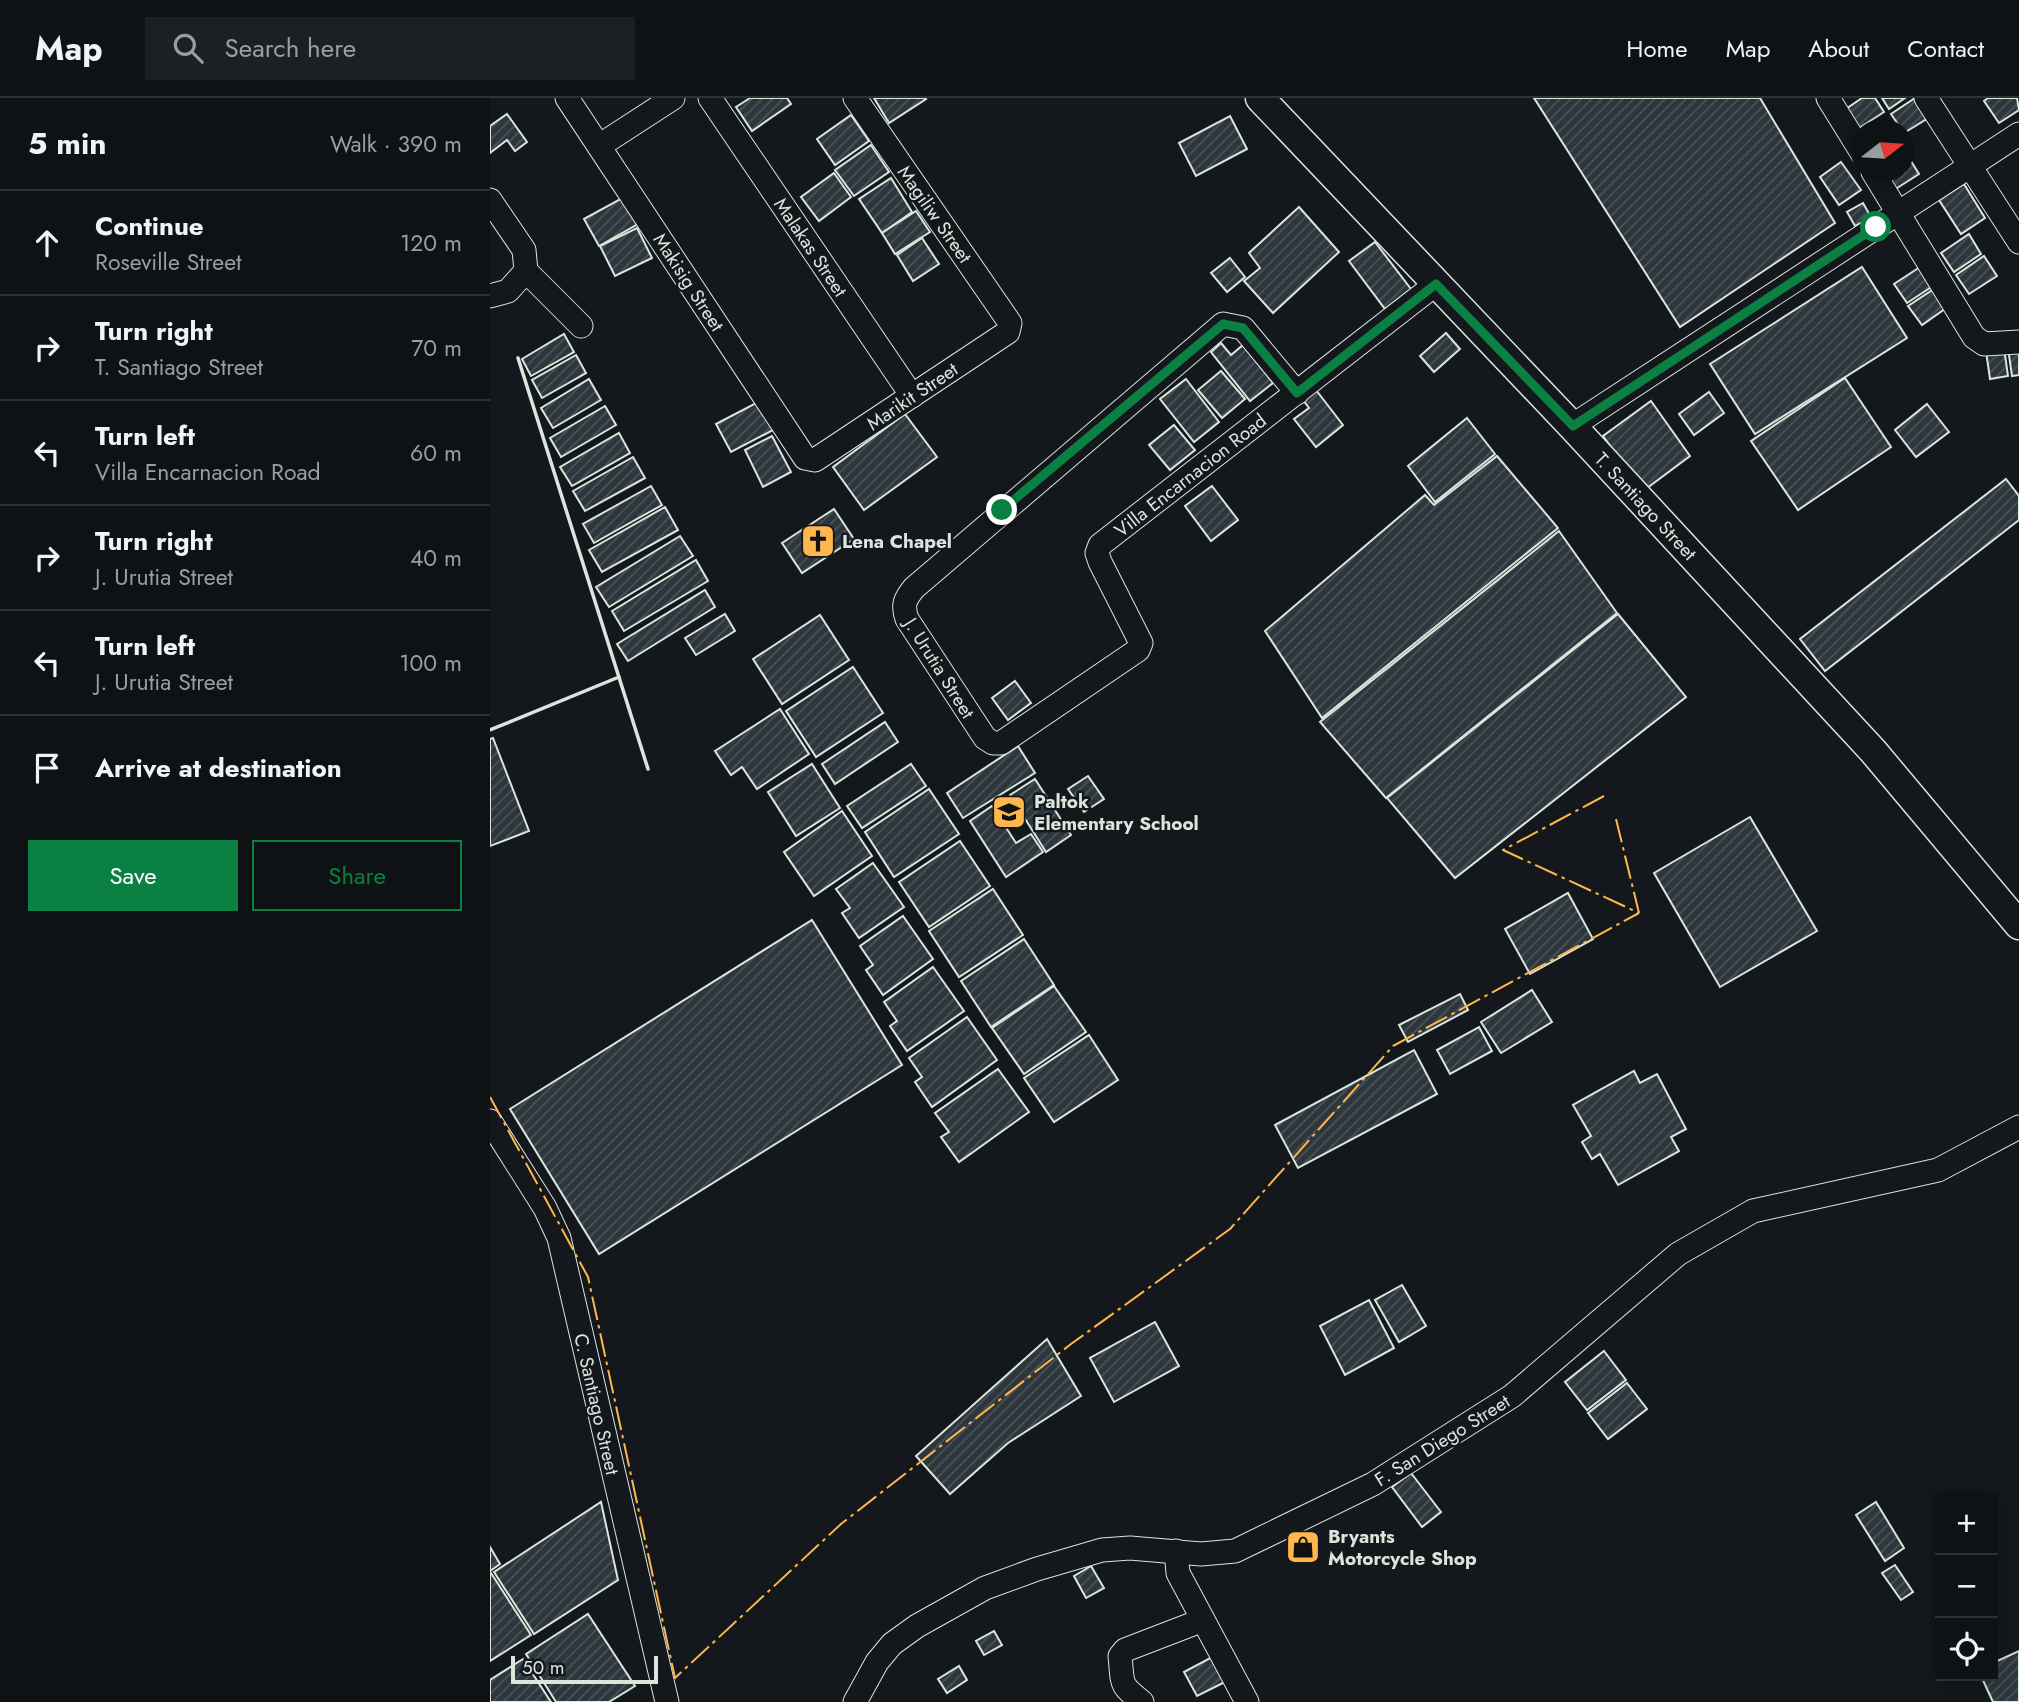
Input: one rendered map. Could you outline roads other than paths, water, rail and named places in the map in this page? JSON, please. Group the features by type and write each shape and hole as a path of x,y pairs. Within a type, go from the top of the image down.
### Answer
{"main road":[{"name":"T. Santiago Street","path":"1260,98 1573,426 1874,751 2019,926"}],"street":[{"name":"Makisig Street","path":"567,98 805,458 815,460"},
{"path":"599,146 673,98"},
{"name":"Malakas Street","path":"710,98 912,396"},
{"name":"Magiliw Street","path":"855,98 1010,323 1008,331"},
{"path":"1828,98 1851,136"},
{"path":"1926,98 2019,242"},
{"path":"1573,426 2019,134"},
{"path":"1879,182 1974,337 1984,344 2019,342"},
{"path":"490,200 524,250 526,271 581,326"},
{"path":"490,296 508,291 526,271"},
{"name":"Villa Encarnacion Road","path":"1001,743 1138,650 1141,643 1100,562 1097,553 1100,545 1436,284"},
{"name":"J. Urutia Street","path":"1001,743 993,743 985,738 907,619 905,599 1002,510 1223,324 1243,328 1297,393"},
{"name":"Marikit Street","path":"815,460 1008,331"},
{"name":"C. Santiago Street","path":"490,1121 545,1208 558,1238 667,1702"},
{"name":"F. San Diego Street","path":"855,1702 877,1662 892,1644 917,1626 985,1588 1102,1550 1130,1548 1201,1554 1235,1551 1373,1484 1512,1396 1678,1254 1752,1211 1938,1170 2019,1127"},
{"path":"1176,1551 1178,1573 1247,1702"},
{"path":"1142,1702 1128,1694 1123,1685 1120,1656 1125,1650 1203,1619"}],"place":[{"name":"Lena Chapel","path":"818,541"},
{"name":"Paltok Elementary School","path":"1009,812"},
{"name":"Bryants Motorcycle Shop","path":"1303,1547"}]}
